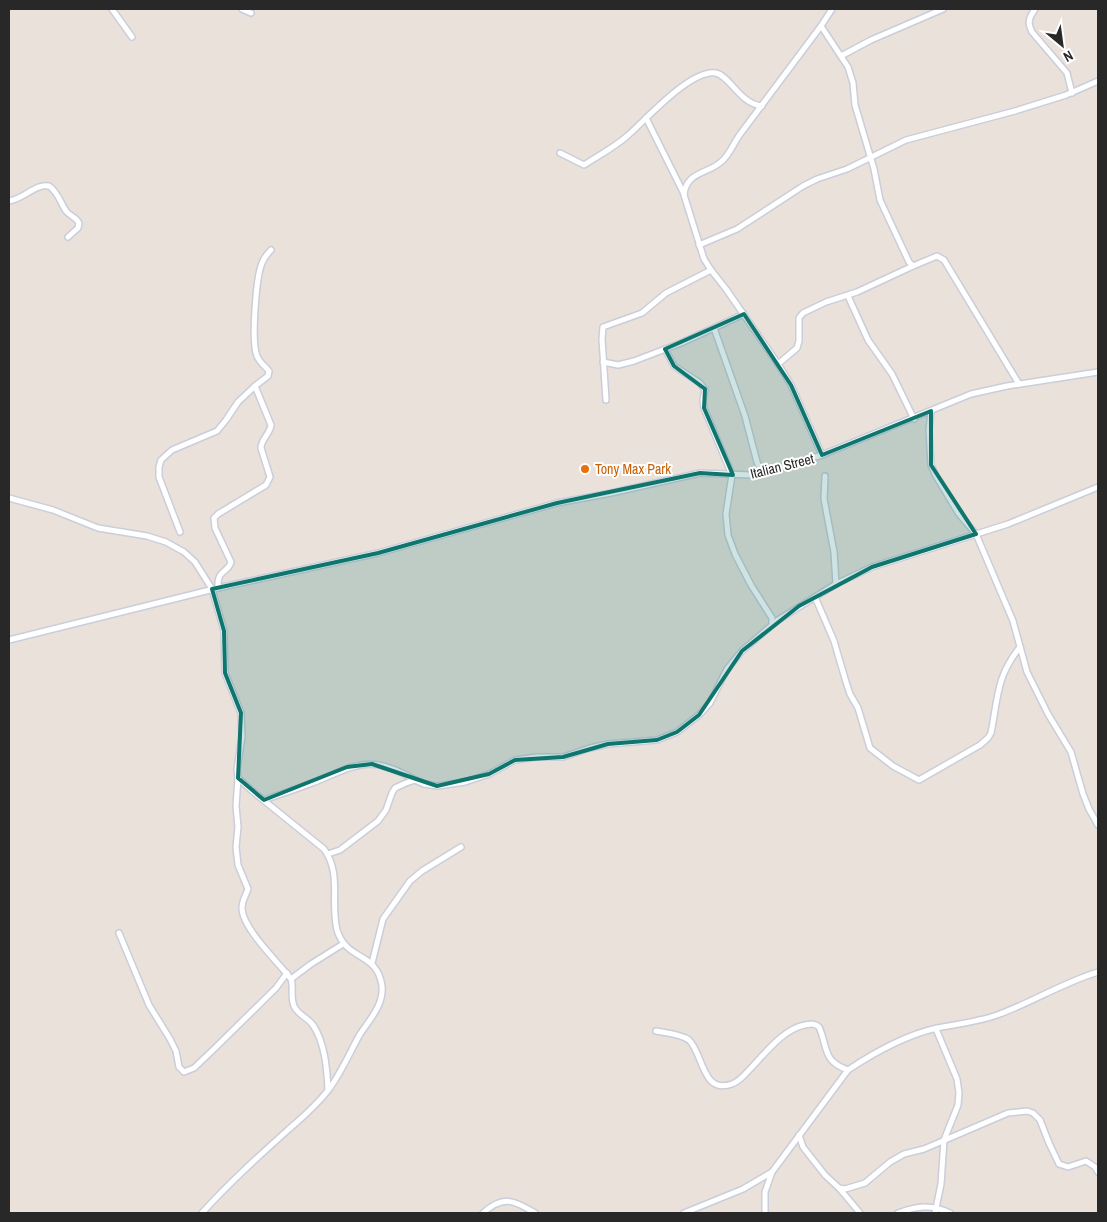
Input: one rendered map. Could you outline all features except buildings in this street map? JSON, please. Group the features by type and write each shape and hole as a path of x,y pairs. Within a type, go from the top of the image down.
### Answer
{"street":[{"path":"112,9 132,37"},
{"path":"242,9 251,13"},
{"path":"684,195 692,178 722,161 832,9"},
{"path":"841,56 871,40 943,9"},
{"path":"1035,9 1028,19 1029,26 1067,73 1072,93"},
{"path":"821,26 848,67 855,105 880,200 909,262 913,266"},
{"path":"560,153 584,164 611,148 681,87 709,73 720,75 748,102 755,106 762,106"},
{"path":"700,245 737,229 803,186 847,169 906,140 1014,111 1072,93 1098,81"},
{"path":"646,118 684,195 700,245 711,270 744,314 791,385 822,455"},
{"path":"9,201 20,198 41,186 49,186 56,192 66,211 79,222 78,228 68,237"},
{"path":"180,532 159,477 161,460 172,450 217,431 238,402 266,378 269,373 256,355 254,302 262,262 271,250"},
{"path":"778,364 797,348 801,315 826,302 848,296 937,256 944,260 1019,384"},
{"path":"606,400 601,332 603,327 642,313 666,293 711,270"},
{"path":"848,296 868,340 892,374 914,419"},
{"path":"603,362 618,365 665,349 744,314"},
{"path":"714,328 745,416 757,462 762,473"},
{"path":"665,349 674,366 705,390 704,408 732,475 726,514 728,535 751,586 772,618 772,625"},
{"name":"Italian Street","path":"9,640 215,588 301,571 405,545 557,503 700,473 751,475 762,473 822,455 914,419 971,394 1019,384 1098,372"},
{"path":"215,588 220,576 230,566 231,562 215,528 214,518 266,485 270,477 261,444 271,425 255,386"},
{"path":"931,412 929,430 931,465 959,514 976,534 1013,621 1024,663 1039,698 1071,752 1083,794 1098,825"},
{"path":"825,476 824,499 834,552 836,584"},
{"path":"264,800 312,783 347,767 372,764 388,766 424,784 437,786 465,782 489,774 515,760 537,757 563,758 590,748 608,744 656,740 677,732 699,715 717,690 727,670 742,651 772,625 836,584 872,568 1032,515 1098,487"},
{"path":"9,498 53,510 98,528 147,536 166,542 184,552 195,562 215,588 224,631 225,673 241,713 242,737 236,806 238,827 235,839 238,865 248,889 242,911 258,940 291,979 293,983 293,1004 297,1012 313,1024 320,1038 328,1090"},
{"path":"815,597 834,641 850,694 858,708 870,748 893,766 919,780 980,745 988,738 991,733 996,697 1001,680 1011,658 1020,647"},
{"path":"202,1213 218,1195 307,1113 328,1090 358,1037 380,1004 382,995 382,984 377,970 372,964 343,944 337,929 335,877 328,854 238,778"},
{"path":"328,854 340,850 372,826 386,810 395,788 415,780"},
{"path":"372,964 383,919 410,881 422,871 461,847"},
{"path":"119,934 149,1005 176,1051 178,1067 184,1072 194,1068 214,1049 276,988 287,973"},
{"path":"291,979 343,944"},
{"path":"764,1213 765,1192 772,1172 848,1070 904,1039 936,1029 996,1016 1052,989 1098,972"},
{"path":"656,1031 686,1038 694,1047 706,1075 715,1083 723,1086 730,1085 741,1079 790,1030 808,1024 820,1027 827,1054 837,1066 848,1070"},
{"path":"935,1210 940,1184 944,1140 958,1105 959,1093 957,1079 936,1029"},
{"path":"840,1188 851,1188 865,1183 890,1162 904,1154 924,1149 1008,1113 1028,1111 1040,1120 1059,1164 1068,1167 1086,1161 1095,1167 1098,1172"},
{"path":"799,1135 802,1147 860,1213"},
{"path":"684,1213 743,1189 772,1172"},
{"path":"483,1213 501,1202 510,1201 518,1202 535,1213"},
{"path":"898,1213 926,1206 950,1213"}],"highlighted area":[{"path":"744,314 791,385 822,455 931,411 931,465 976,534 872,567 799,606 742,651 699,715 677,732 657,740 608,744 563,757 515,760 489,774 437,786 372,764 347,767 264,800 238,778 241,713 225,673 224,631 212,589 378,553 557,503 700,473 733,475 704,408 705,389 674,366 665,349"}],"place":[{"name":"Tony Max Park","path":"585,469"}]}
